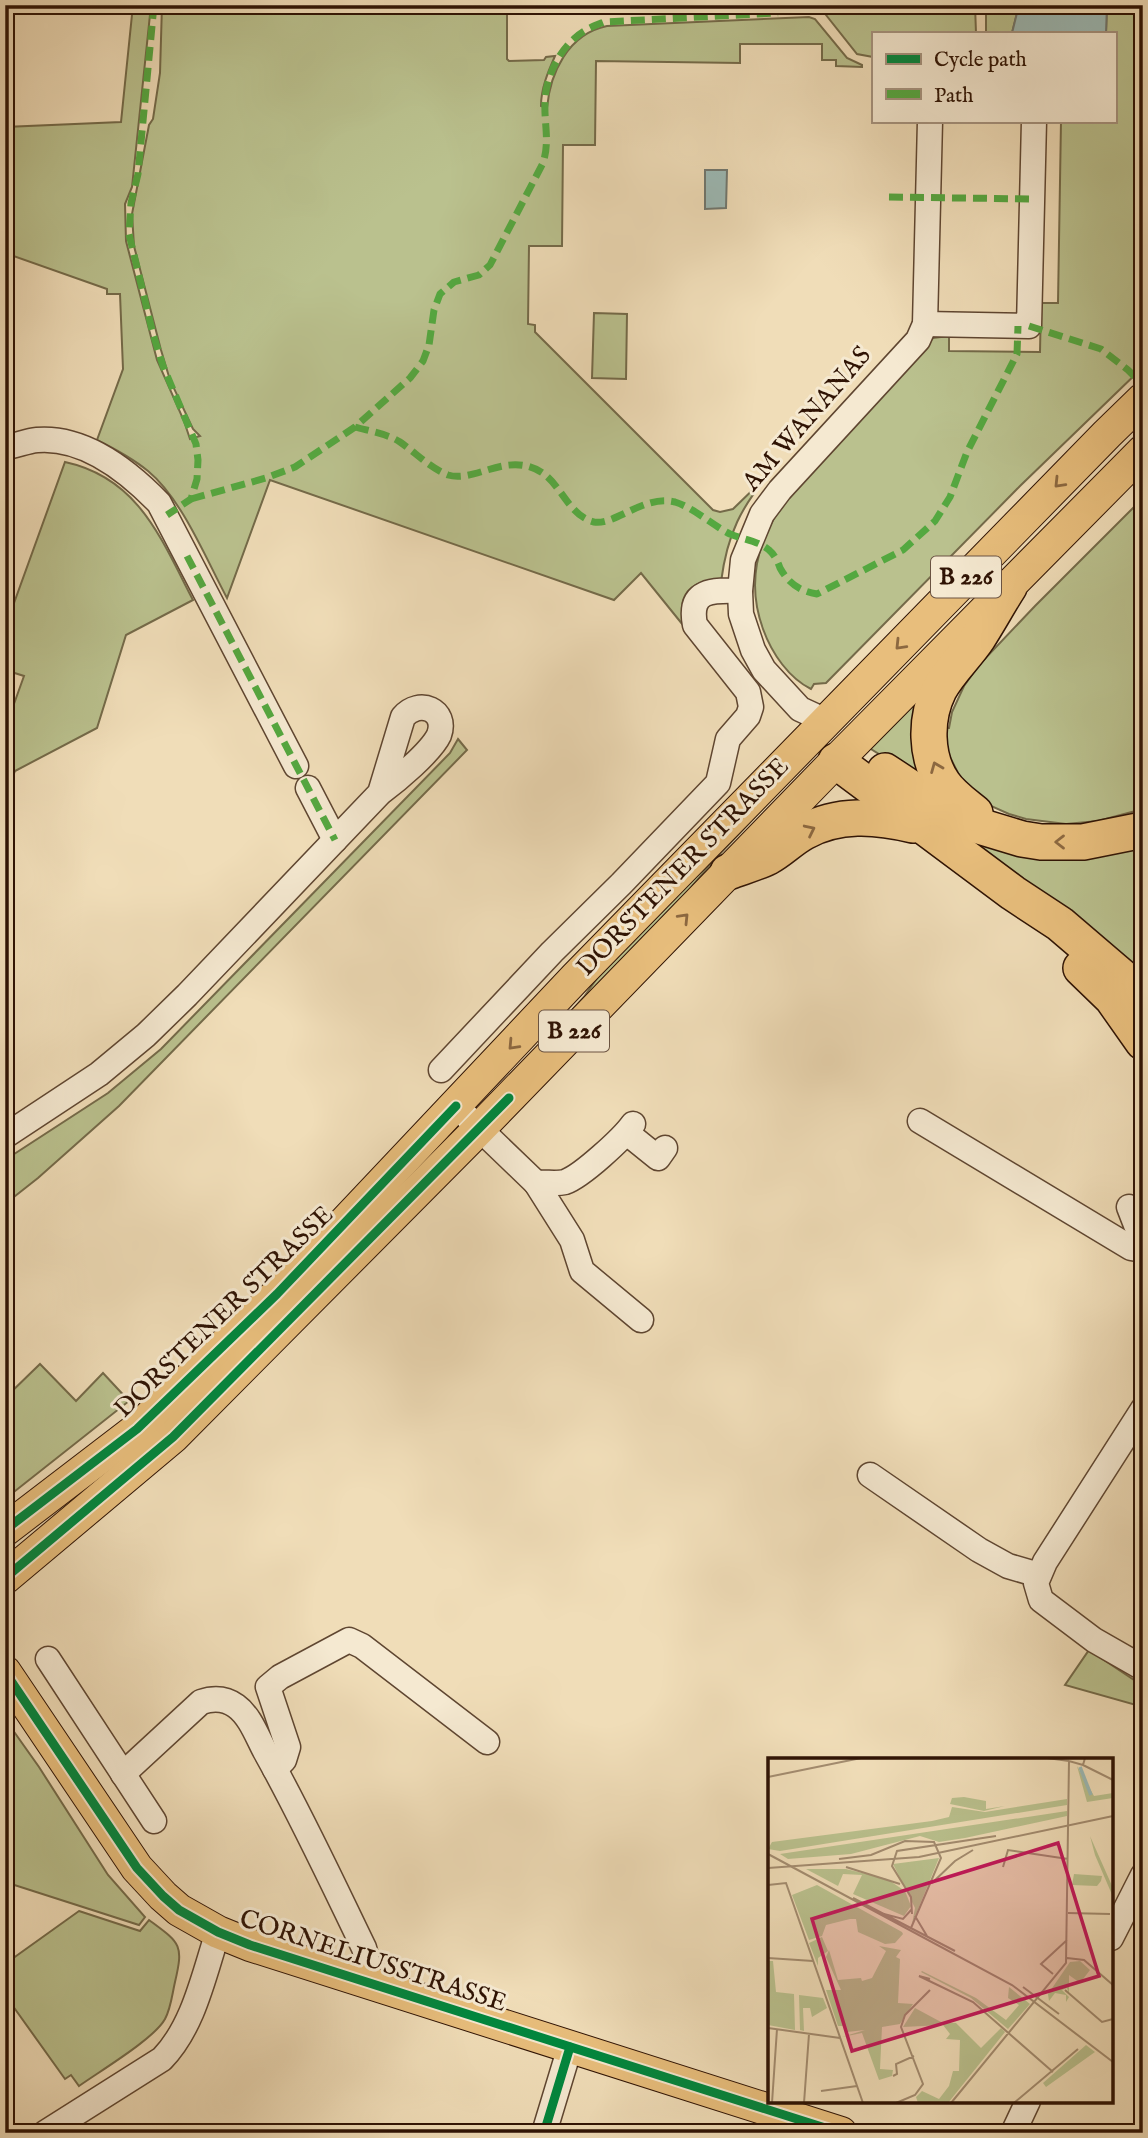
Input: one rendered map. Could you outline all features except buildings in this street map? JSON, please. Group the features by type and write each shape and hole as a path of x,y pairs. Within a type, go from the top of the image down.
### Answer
{"highway":[{"path":"1000,832 962,804 943,783 932,759 929,732 939,689 976,640 1009,587"},
{"path":"844,754 923,827 1060,924 1143,995"},
{"path":"844,754 882,770 953,816 1000,832 1041,842 1083,842 1135,831"},
{"path":"728,872 769,857 801,834 830,821 875,817 923,827"},
{"path":"1013,893 1050,937 1112,998 1143,1042"}],"main road":[{"name":"DORSTENER STRASSE","path":"5,1530 137,1429 278,1294 812,722 1143,400"},
{"name":"DORSTENER STRASSE","path":"5,1578 173,1437 479,1129 1143,451"},
{"path":"812,722 844,754"},
{"name":"CORNELIUSSTRASSE","path":"5,1672 137,1868 179,1910 218,1932 250,1945 570,2047 788,2125 841,2133"}],"street":[{"path":"930,122 925,324 1029,326 1034,122"},
{"name":"AM WANANAS","path":"812,722 764,670 753,650 741,614 743,560 762,514 780,490 918,340 925,324"},
{"path":"5,447 38,440 71,443 116,465 159,503 296,765"},
{"path":"441,1070 552,952 719,783 728,739 748,716 751,700 748,692 695,625 693,612 696,601 705,593 714,590 740,591"},
{"path":"308,788 335,840"},
{"path":"5,1136 99,1074 146,1035 380,793"},
{"path":"456,1106 536,1183 572,1240 582,1271 641,1320"},
{"path":"920,1121 1131,1248 1143,1250"},
{"path":"536,1183 565,1182 591,1165 630,1129 658,1158 665,1148"},
{"path":"1129,1207 1143,1243"},
{"path":"1143,1409 1045,1562 1036,1583 1041,1600 1094,1640 1143,1668"},
{"path":"870,1475 979,1550 1008,1566 1039,1575"},
{"path":"275,1769 284,1760 288,1747 268,1688 280,1678 349,1640 362,1646 487,1742"},
{"path":"48,1659 153,1821"},
{"name":"CORNELIUSSTRASSE","path":"123,1774 201,1702 223,1699 234,1704 244,1713 275,1769 364,1948 367,1959 363,1981"},
{"path":"1113,1934 1143,1875"},
{"path":"44,2133 162,2059 171,2049 189,2018 218,1932"},
{"path":"544,2133 570,2047"},
{"path":"1013,2133 1027,2103"}],"green space":[{"path":"133,5 151,5 132,187 125,204 126,241 157,360 190,439 200,436 193,429 170,380 134,246 132,214 160,73 162,5 507,5 507,59 544,60 546,57 555,56 542,93 541,106 547,108 557,69 572,46 593,30 607,26 809,17 815,19 847,58 862,65 836,66 836,60 822,60 822,44 740,44 740,63 596,61 595,145 563,145 562,246 529,246 528,324 535,325 535,332 713,510 720,512 733,509 772,471 752,496 737,522 727,550 721,582 698,584 691,588 684,598 682,611 687,630 641,573 614,600 270,480 227,598 172,497 148,471 97,440 123,369 120,294 107,294 107,289 5,253 5,127 121,122"},
{"path":"813,5 975,5 976,32 872,32 872,57 857,54 822,10"},
{"path":"986,5 1019,5 1012,32 986,32"},
{"path":"1107,5 1143,5 1143,367 1020,486 826,683 814,684 811,689 795,679 782,664 763,629 756,598 756,570 763,543 790,494 809,471 933,338 949,336 949,351 1040,352 1041,303 1058,303 1061,122 1116,122 1116,32 1106,32"},
{"path":"594,313 627,314 626,379 592,378"},
{"path":"65,462 90,470 112,482 130,497 158,534 193,600 126,635 97,728 15,771 5,797 5,729 24,676 5,670 5,628"},
{"path":"1143,498 1143,809 1098,821 1066,824 1026,819 991,806 960,777 948,753 944,728 949,728 952,712 964,686 979,665 1035,606"},
{"path":"929,686 934,781 871,749"},
{"path":"458,739 467,750 119,1106 5,1204 5,1160 108,1093 161,1049 450,753"},
{"path":"799,771 714,860 685,895 565,1018 604,968"},
{"path":"924,809 1143,842 1143,986"},
{"path":"40,1364 76,1401 103,1373 129,1401 5,1499 5,1398"},
{"path":"1089,1650 1143,1686 1143,1707 1065,1685"},
{"path":"5,1719 108,1875 145,1917 139,1925 5,1882"},
{"path":"79,1911 140,1931 149,1920 177,1945 179,1960 169,2010 159,2027 79,2086 71,2075 65,2079 5,1995 5,1964"}],"water":[{"path":"1019,5 1107,5 1106,32 1012,32"},
{"path":"705,170 727,170 726,208 705,209"}],"marked path":[{"path":"154,5 138,174 131,203 129,234 153,334 163,366 196,444 198,460 197,479 191,499 167,515"},
{"path":"191,499 295,467 355,427 410,378 423,361 429,345 434,310 440,294 454,282 479,275 490,265 543,163 546,147 547,85 558,59 578,35 604,22 778,13"},
{"path":"889,197 1032,199"},
{"path":"355,427 395,439 448,475 469,475 504,466 528,466 548,477 578,513 594,522 611,519 652,502 675,502 730,534 765,547 773,554 783,574 791,582 800,589 817,594 903,550 935,521 950,497 967,452 1017,354 1018,326"},
{"path":"1029,326 1101,349 1143,385"},
{"path":"187,556 335,840"}],"cycle path":[{"path":"5,1578 173,1437 509,1098"},
{"path":"5,1530 137,1429 277,1294 456,1106"},
{"path":"5,1672 137,1868 179,1910 218,1932 250,1945 841,2133"},
{"path":"544,2133 570,2047"}]}
